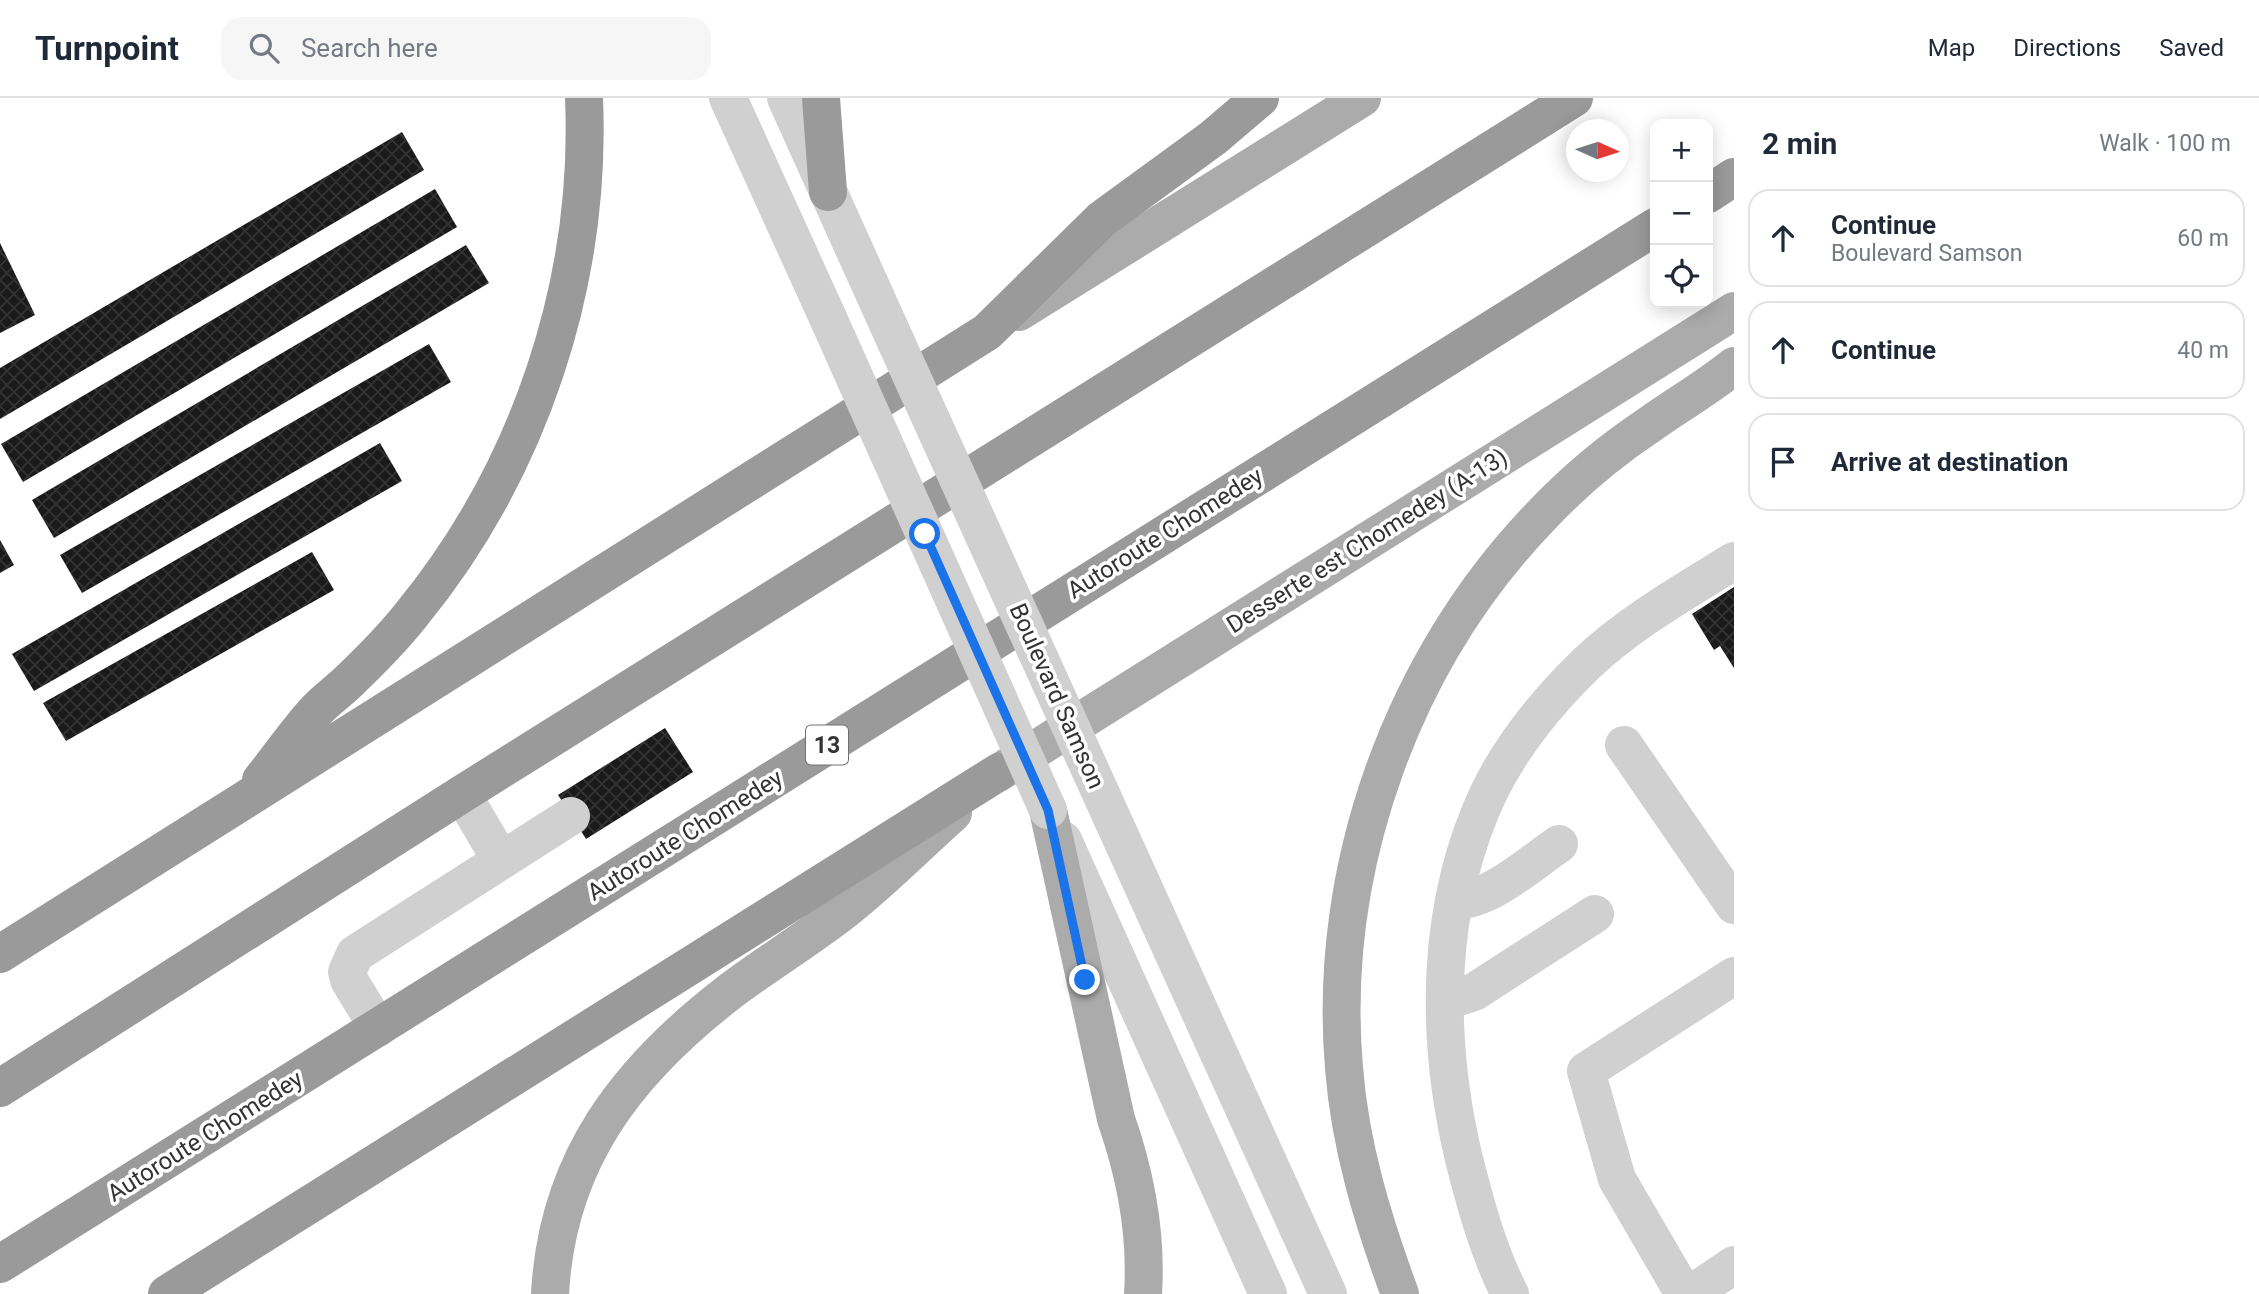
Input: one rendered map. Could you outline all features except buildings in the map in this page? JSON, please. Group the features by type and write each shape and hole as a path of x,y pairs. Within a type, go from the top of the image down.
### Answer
{"highway":[{"path":"245,801 315,711 349,681 412,615 454,558 508,467 538,395 563,313 582,195 584,98"},
{"path":"821,98 828,192"},
{"path":"0,954 987,332 1102,219 1213,138 1260,98"},
{"path":"0,1088 462,794 1574,98"},
{"path":"1713,191 1734,177"},
{"name":"Autoroute Chomedey","path":"0,1264 1650,230"},
{"path":"167,1294 999,772"}],"main road":[{"path":"987,332 1362,98"},
{"name":"Desserte est Chomedey (A-13)","path":"550,1294 556,1237 571,1184 598,1132 639,1076 700,1017 766,965 845,910 999,772 1734,311"},
{"path":"1400,1294 1360,1168 1348,1102 1343,1046 1346,936 1362,844 1382,777 1406,716 1431,665 1471,602 1518,541 1566,491 1601,461 1646,426 1734,366"},
{"path":"1048,810 1062,850 1116,1119 1129,1156 1138,1195 1144,1254 1143,1294"}],"street":[{"path":"728,98 1048,810"},
{"name":"Boulevard Samson","path":"786,98 1328,1294"},
{"path":"1510,1294 1494,1262 1480,1219 1455,1121 1445,1037 1449,937 1464,858 1491,789 1508,760 1559,693 1587,663 1616,638 1734,561"},
{"path":"1624,745 1720,856 1734,905"},
{"path":"462,794 501,860"},
{"path":"378,1028 349,980 347,972 355,954 571,816"},
{"path":"1455,900 1466,901 1484,894 1559,844"},
{"path":"1062,850 1268,1294"},
{"path":"1446,1001 1474,992 1595,914"},
{"path":"1684,1294 1618,1179 1586,1071 1734,976"},
{"path":"1692,1294 1734,1265"}],"route":[{"path":"925,534 1048,810 1085,980"}]}
